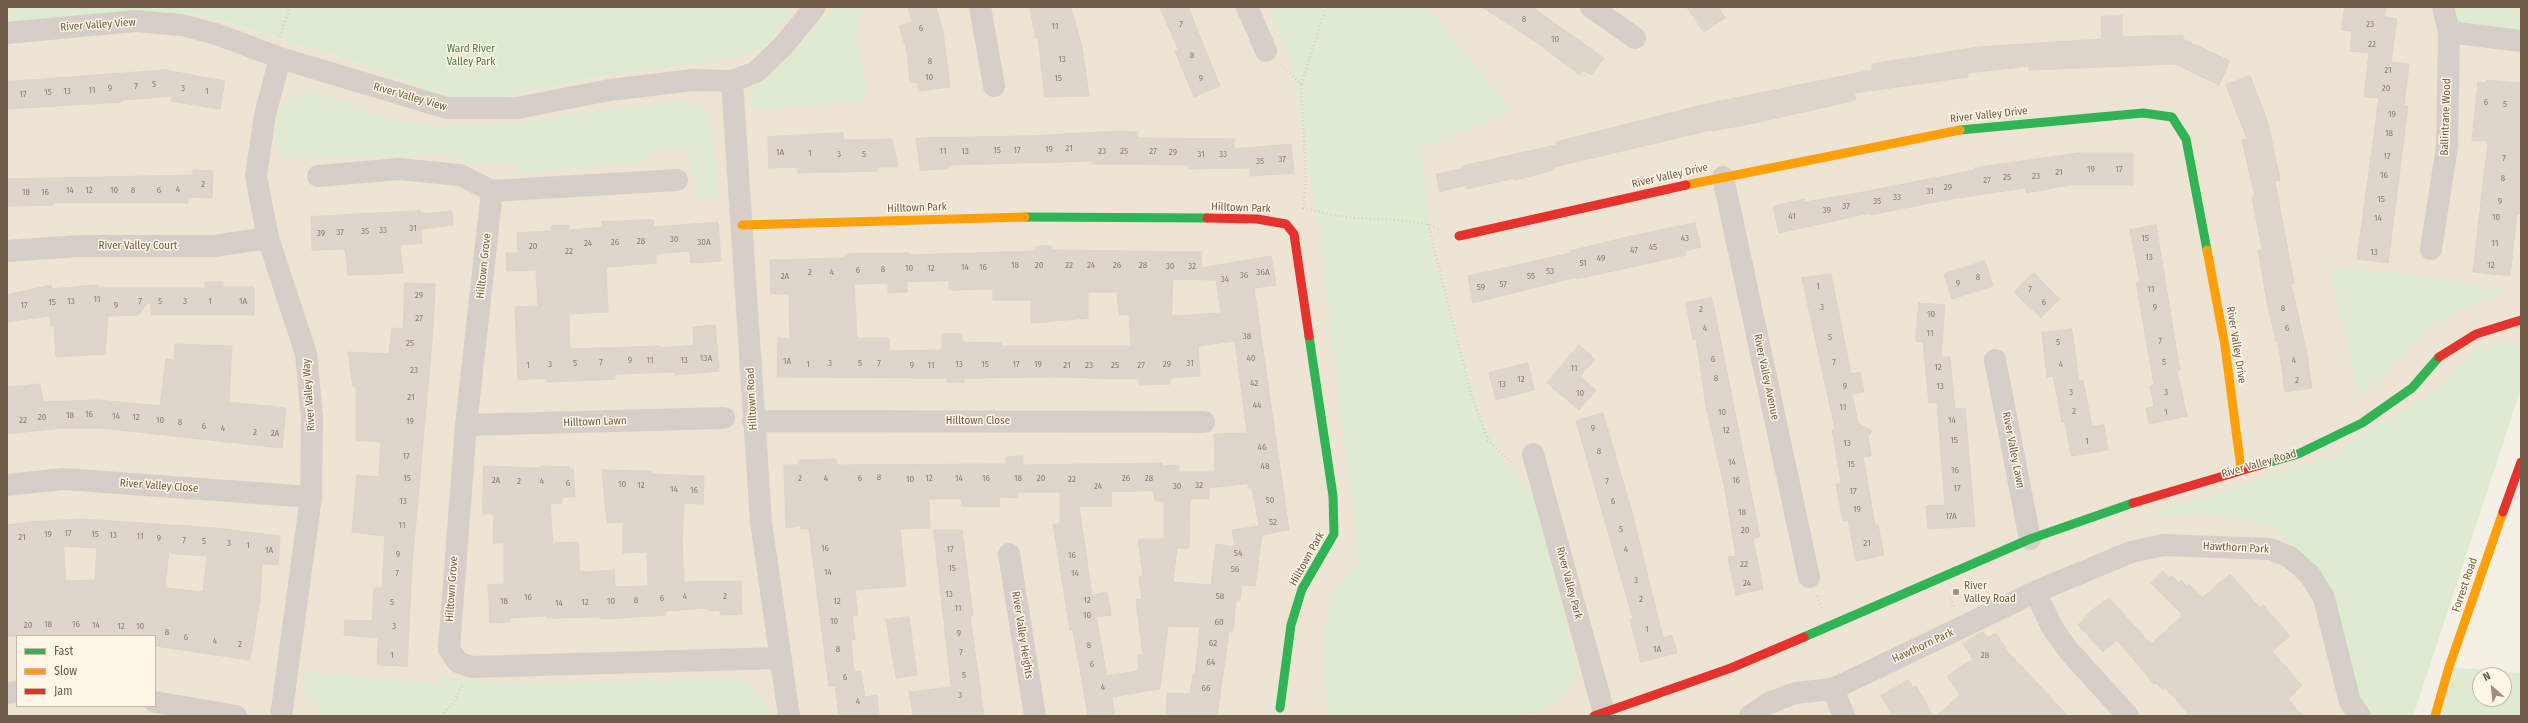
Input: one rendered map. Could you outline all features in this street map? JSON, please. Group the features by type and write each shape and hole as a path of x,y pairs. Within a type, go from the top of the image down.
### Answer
{"street":[{"name":"River Valley View","path":"7,33 135,21 182,25 219,35 280,58 447,108 517,108 610,90 685,81 732,81 756,72 783,46 815,7"},
{"path":"980,7 994,86"},
{"path":"1247,7 1266,51"},
{"path":"1591,7 1635,38"},
{"name":"Ballintrane Wood","path":"2431,249 2446,147 2449,32 2443,7"},
{"path":"2449,32 2521,41"},
{"name":"River Valley Way","path":"280,58 265,115 256,176 268,238 306,354 312,418 311,497 281,716"},
{"name":"Hilltown Road","path":"732,81 753,421 761,522 789,716"},
{"name":"River Valley Drive","path":"1459,236 1723,176 1968,128 2143,114 2172,117 2186,139 2225,346 2241,469"},
{"path":"318,176 399,169 460,175 492,190 677,180"},
{"name":"River Valley Avenue","path":"1723,176 1809,577"},
{"name":"Hilltown Grove","path":"471,666 458,662 449,649 466,425 492,190"},
{"name":"Hilltown Park","path":"742,225 1048,216 1257,219 1286,224 1294,234 1333,496 1334,534 1302,589 1291,625 1280,708"},
{"name":"River Valley Court","path":"7,251 79,246 214,246 268,238"},
{"name":"River Valley Road","path":"1599,714 1731,668 1942,579 2030,540 2141,500 2241,469 2298,454 2362,424 2412,388 2441,355 2476,334 2521,320"},
{"name":"River Valley Lawn","path":"1995,360 2030,540"},
{"name":"Hilltown Lawn","path":"466,425 724,418"},
{"name":"Hilltown Close","path":"753,421 1204,422"},
{"name":"Forrest Road","path":"2435,716 2449,667 2521,462"},
{"name":"River Valley Park","path":"1536,464 1599,714"},
{"name":"River Valley Close","path":"7,485 63,478 311,497"},
{"name":"Hawthorn Park","path":"1750,716 1767,704 1795,693 1833,688 2036,592 2131,552 2163,545 2270,549 2290,557 2310,575 2324,598 2350,702 2360,716"},
{"name":"River Valley Heights","path":"1009,554 1034,716"},
{"path":"2036,592 2053,629 2069,651 2128,716"},
{"path":"471,666 781,658"},
{"path":"1833,688 1844,716"},
{"path":"156,702 236,716"}],"path":[{"path":"280,58 280,38 290,7"},
{"path":"1286,224 1304,208 1306,178 1301,84 1326,7"},
{"path":"1266,51 1301,84"},
{"path":"1304,208 1340,216 1395,219 1428,224 1459,236"},
{"path":"1428,224 1471,394 1488,440 1508,461 1531,475 1536,464"},
{"path":"1809,577 1829,627"},
{"path":"1942,579 1964,626"},
{"path":"441,716 453,703 471,666"}],"shaded area":[{"path":"726,7 2521,7 2521,388 2413,716 7,716 7,26 202,15 347,59 467,105 601,76"}],"green space":[{"name":"Ward River Valley Park","path":"7,7 798,7 763,47 741,57 601,76 467,105 347,59 202,15 7,26"},
{"path":"836,7 862,7 855,37 868,97 853,103 752,109 750,100 752,87 788,58 812,29"},
{"path":"1267,7 1427,7 1511,111 1421,148 1430,246 1483,423 1505,462 1538,503 1578,671 1574,681 1563,696 1543,709 1524,716 1329,716 1322,663 1329,596 1359,561 1316,211 1290,60"},
{"path":"2453,7 2521,7 2521,31 2465,25 2456,20"},
{"path":"314,93 340,100 379,116 430,126 509,123 682,100 710,113 719,197 697,198 689,149 652,153 644,164 521,172 510,161 471,164 442,154 284,158 274,139 279,109 294,95"},
{"path":"2329,267 2448,279 2511,291 2476,303 2443,319 2423,334 2386,375 2359,395"},
{"path":"2484,343 2521,343 2521,388 2413,716 2377,716 2367,711 2354,690 2337,604 2323,576 2302,551 2277,528 2227,516 2141,515 2262,480 2303,465 2341,456 2343,447 2437,389 2460,362"},
{"path":"2449,667 2472,669 2472,707 2512,707 2512,672 2521,673 2521,716 2436,716"},
{"path":"304,672 439,684 440,678 532,684 735,677 757,692 764,702 768,716 325,716 308,697 305,686"}],"building":[{"path":"908,7 936,7 943,31 950,87 918,91 918,82 910,83 907,51 899,26 912,22"},
{"path":"1030,7 1071,7 1082,47 1089,96 1045,97 1038,38 1036,38"},
{"path":"1160,7 1188,7 1220,86 1194,97 1175,51 1178,50"},
{"path":"1482,7 1532,7 1604,58 1591,75 1583,70 1580,75 1536,42"},
{"path":"1687,7 1718,7 1725,18 1704,32"},
{"path":"2345,7 2386,7 2384,17 2397,19 2391,62 2409,64 2404,106 2408,106 2388,263 2357,259 2379,98 2364,97 2369,53 2350,51 2352,31 2342,30"},
{"path":"2122,16 2122,37 2183,35 2183,39 2230,61 2219,85 2176,64 2029,70 2029,66 1968,73 1968,77 1854,93 1856,100 1755,123 1711,130 1554,167 1554,170 1515,180 1515,178 1467,189 1466,185 1440,192 1436,174 1462,169 1462,166 1556,145 1556,142 1706,104 1872,70 1872,64 1979,47 2102,39 2101,17"},
{"path":"165,70 225,81 220,109 171,101 172,96 121,100 121,102 7,109 7,82"},
{"path":"2250,76 2268,123 2280,180 2275,181 2294,283 2291,284 2306,348 2312,388 2285,392 2278,340 2276,341 2267,302 2258,250 2262,249 2252,197 2255,197 2242,140 2247,139 2226,85"},
{"path":"2487,80 2521,83 2521,214 2517,213 2510,276 2473,272 2488,141 2472,141 2478,82 2487,83"},
{"path":"1120,131 1138,132 1137,138 1234,139 1234,149 1291,144 1294,173 1250,176 1250,168 1189,169 1189,165 1092,164 1092,161 948,165 948,169 920,170 916,138 1027,136"},
{"path":"843,133 843,140 892,139 898,167 877,167 877,171 798,173 797,167 769,168 768,137"},
{"path":"2080,153 2133,153 2133,185 2071,185 2026,193 2025,188 1951,199 1870,215 1870,213 1779,233 1773,206 1805,199 1805,202 1853,194 1975,170 1975,168"},
{"path":"193,170 213,171 212,198 188,197 188,203 54,203 54,205 7,206 7,179 193,175"},
{"path":"420,211 420,214 452,211 453,225 421,229 422,243 400,245 403,273 348,275 345,249 312,250 311,217"},
{"path":"653,220 654,227 718,222 721,261 691,263 690,251 656,254 656,263 606,267 608,312 569,314 570,349 660,346 660,348 694,345 693,327 715,325 719,371 675,375 675,372 615,374 615,379 598,380 547,382 547,378 518,380 515,307 538,306 536,270 507,271 506,253 518,253 517,233 551,231 551,226 569,225 569,230 602,227 602,222"},
{"path":"1695,223 1701,247 1685,251 1686,255 1577,279 1577,277 1473,303 1468,276 1571,253 1570,251 1623,238"},
{"path":"2156,225 2180,370 2177,371 2187,416 2149,424 2146,408 2154,407 2150,386 2154,385 2136,282 2140,282 2130,230"},
{"path":"1051,246 1051,250 1202,252 1201,268 1271,256 1276,285 1254,288 1289,530 1262,535 1255,586 1242,585 1240,600 1236,600 1233,631 1229,631 1217,716 1166,716 1167,693 1190,694 1193,675 1195,675 1200,627 1168,626 1160,689 1112,697 1115,716 1088,716 1073,630 1070,630 1053,524 1060,524 1060,492 1018,492 1018,498 1000,497 999,507 961,506 962,499 929,499 930,528 900,529 906,586 855,590 858,615 852,616 855,640 851,640 854,672 861,671 865,697 877,695 879,716 839,716 835,686 829,687 809,529 801,529 801,525 786,528 784,465 798,465 798,460 836,459 837,465 1006,464 1006,457 1023,456 1023,465 1162,463 1162,466 1179,465 1179,472 1215,472 1214,434 1247,433 1235,341 1198,346 1200,376 1170,378 1170,384 1139,385 1139,379 1057,377 964,378 964,382 947,382 947,378 777,377 778,338 790,339 789,294 771,294 770,260 845,258 845,254 910,253 910,255 1036,251 1036,247","holes":["1173,279 1216,280 1221,313 1172,316","949,281 949,290 993,289 993,300 1031,300 1031,323 1088,318 1088,292 1117,292 1119,315 1129,314 1131,346 1001,346 1001,343 962,342 962,334 942,334 942,350 889,351 889,338 857,338 854,284 888,283 888,293 907,292 907,282","1248,484 1248,488 1252,488 1259,526 1232,530 1235,547 1216,544 1211,585 1173,582 1177,548 1189,548 1190,499 1209,499 1209,488","1154,491 1155,501 1164,501 1164,539 1138,539 1143,577 1139,577 1142,599 1136,600 1143,655 1138,655 1138,671 1107,676 1096,617 1111,615 1107,592 1092,595 1079,506 1112,506 1111,492"]},
{"path":"1985,261 1993,286 1952,299 1944,274"},
{"path":"2034,273 2060,299 2041,318 2014,292"},
{"path":"1831,274 1851,374 1860,372 1864,392 1852,394 1858,423 1872,431 1868,437 1871,456 1863,457 1875,525 1878,525 1884,555 1856,561 1848,520 1843,521 1836,484 1841,484 1832,430 1835,429 1802,278"},
{"path":"205,282 223,282 223,287 254,287 254,315 151,315 150,301 138,315 108,316 105,354 56,357 54,326 51,326 50,316 7,322 7,295 51,285 51,289 98,285 98,288 205,288"},
{"path":"405,283 435,284 433,330 412,565 407,666 377,665 378,638 344,635 345,620 372,621 374,588 382,588 385,536 352,532 357,475 379,477 381,442 356,440 356,387 353,387 348,352 389,354 392,328 403,329"},
{"path":"1712,298 1760,537 1753,538 1763,589 1736,595 1728,557 1736,556 1725,490 1706,406 1696,339 1693,340 1686,303"},
{"path":"1919,303 1945,305 1941,357 1950,357 1955,409 1965,408 1975,526 1928,529 1926,506 1945,505 1937,403 1929,403 1923,342 1916,341"},
{"path":"2072,329 2079,381 2083,380 2092,427 2104,425 2108,450 2071,456 2065,422 2062,422 2053,376 2047,377 2042,333"},
{"path":"175,344 232,346 229,402 286,408 282,448 101,428 61,428 7,434 7,387 40,384 43,402 98,400 160,406 166,359 174,360"},
{"path":"1579,345 1595,359 1580,376 1596,390 1579,410 1547,383"},
{"path":"1528,363 1534,390 1496,400 1489,373"},
{"path":"1603,413 1633,516 1663,638 1672,635 1677,653 1641,662 1630,620 1633,619 1576,421"},
{"path":"484,466 540,468 541,466 570,467 569,469 573,469 575,497 562,497 562,504 550,503 553,543 578,542 580,572 614,570 615,587 648,586 647,552 623,553 623,522 607,523 602,470 651,471 651,474 704,476 703,504 684,503 682,542 684,582 741,581 742,614 720,615 720,610 708,611 708,608 665,611 666,615 600,619 600,617 547,618 547,616 510,618 510,622 490,623 488,585 504,584 504,543 493,543 494,514 483,514"},
{"path":"82,519 215,528 280,536 278,565 262,564 260,599 250,660 156,646 156,635 7,636 7,525","holes":["64,546 97,548 95,580 66,581","169,553 207,556 203,592 165,588"]},
{"path":"934,530 962,530 973,616 970,616 984,716 913,716 909,692 951,687"},
{"path":"2163,571 2169,578 2172,576 2179,583 2181,580 2187,586 2189,584 2202,598 2230,574 2260,608 2263,605 2290,636 2272,651 2302,686 2288,699 2303,716 2190,716 2165,687 2163,690 2156,683 2154,684 2117,640 2103,652 2078,625 2092,610 2109,598 2151,644 2181,617 2181,613 2151,583"},
{"path":"909,617 917,675 896,678 886,620"},
{"path":"1983,632 1987,638 1996,633 2008,652 2068,716 1937,716 1960,695 1947,676 1973,659 1963,644"},
{"path":"1909,680 1913,688 1916,686 1933,716 1893,716 1881,696"}],"traffic: fast":[{"path":"1960,130 2143,113 2172,117 2186,139 2207,250"},
{"path":"1025,217 1207,218"},
{"path":"1280,708 1291,625 1302,589 1334,534 1333,496 1309,336"},
{"path":"2260,465 2298,454 2362,423 2412,388 2439,357"},
{"path":"1804,637 2030,539 2133,503"}],"traffic: slow":[{"path":"1686,185 1960,130"},
{"path":"742,225 1025,217"},
{"path":"2207,250 2225,346 2241,469"},
{"path":"2435,716 2449,667 2503,512"}],"traffic: jam":[{"path":"1459,236 1686,185"},
{"path":"1207,218 1257,219 1286,224 1294,234 1309,336"},
{"path":"2439,357 2476,334 2521,320"},
{"path":"2503,512 2521,462"},
{"path":"2133,503 2260,465"},
{"path":"1594,716 1731,668 1804,637"}],"place":[{"name":"River Valley Road","path":"1956,592"}]}
